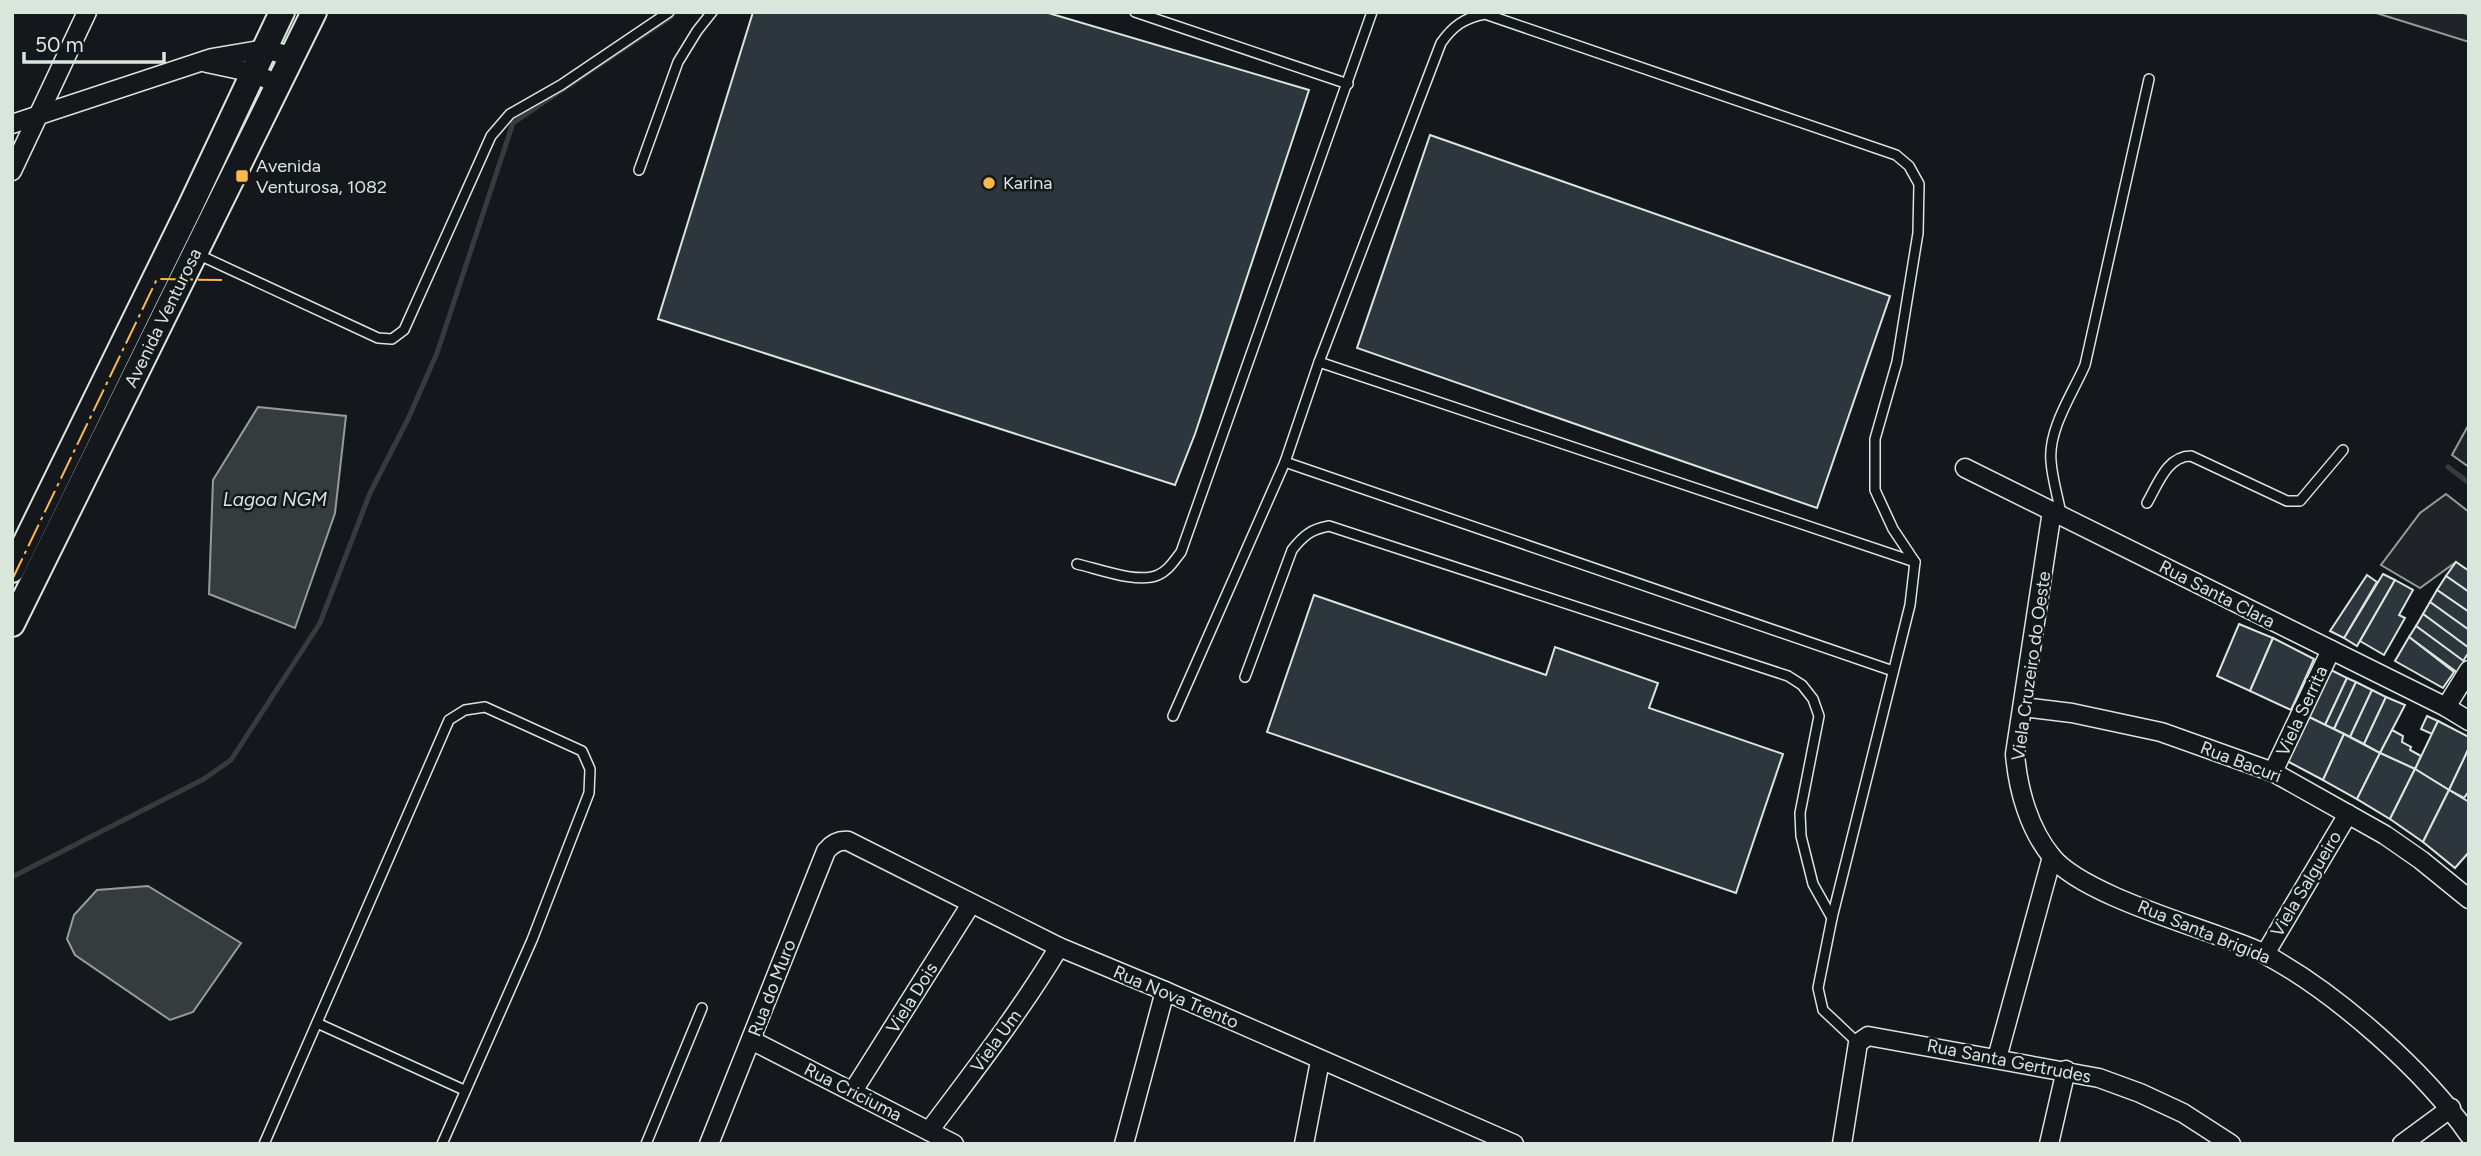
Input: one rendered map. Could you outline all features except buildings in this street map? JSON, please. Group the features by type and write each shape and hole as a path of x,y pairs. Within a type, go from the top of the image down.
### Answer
{"street":[{"path":"12,171 87,12"},
{"name":"Avenida Venturosa","path":"12,570 282,12"},
{"name":"Avenida Venturosa","path":"12,624 314,12"},
{"path":"12,124 200,61 235,52 265,49 293,57"},
{"path":"200,61 254,73 279,85"},
{"name":"Rua Santa Clara","path":"1965,468 2446,707 2469,721"},
{"name":"Viela Cruzeiro do Oeste","path":"2052,857 2029,815 2017,778 2015,754 2057,513"},
{"name":"Viela Serrita","path":"2273,772 2331,650"},
{"path":"2446,707 2469,670"},
{"name":"Rua Bacuri","path":"2023,707 2072,713 2161,732 2273,772 2385,835 2469,899"},
{"name":"Viela Salgueiro","path":"2264,954 2348,814"},
{"name":"Rua Nova Trento","path":"842,841 849,841 1059,947 1165,991 1479,1136 1514,1144"},
{"name":"Rua do Muro","path":"709,1144 825,851 835,842 842,841"},
{"path":"1997,1058 2052,857"},
{"name":"Rua Santa Brigida","path":"2052,857 2066,871 2102,891 2264,954 2304,977 2404,1061 2451,1108 2469,1135"},
{"name":"Viela Dois","path":"853,1091 971,904"},
{"name":"Viela Um","path":"929,1131 1006,1027 1059,947"},
{"path":"1124,1144 1165,991"},
{"name":"Rua Santa Gertrudes","path":"1858,1043 1868,1036 2099,1078 2140,1093 2206,1126 2231,1144"},
{"name":"Rua Criciuma","path":"751,1040 954,1144"},
{"path":"1842,1144 1858,1043"},
{"path":"1304,1144 1320,1061"},
{"path":"2049,1144 2066,1070"},
{"path":"2402,1144 2451,1108"}],"lane":[{"path":"196,253 359,330 378,338 392,339 404,330 491,136 510,114 561,85 669,12"},
{"path":"639,170 678,62 712,12"},
{"path":"1135,12 1348,84"},
{"path":"1077,564 1143,579 1160,575 1181,552 1372,12"},
{"path":"1172,716 1285,462 1319,362 1441,43 1453,27 1468,18 1485,14 1896,155 1909,166 1919,184 1918,233 1897,362 1875,439 1875,490 1893,528 1915,562 1910,605 1832,918 1818,988 1823,1010 1858,1043"},
{"path":"2057,513 2050,459 2055,425 2071,398 2085,365 2149,79"},
{"path":"1319,362 1915,562"},
{"path":"2147,503 2170,464 2182,456 2191,456 2287,501 2300,501 2343,450"},
{"path":"1285,462 1893,671"},
{"path":"1245,677 1292,550 1301,538 1314,529 1329,526 1788,676 1802,685 1819,716 1800,813 1801,836 1813,884 1832,918"},
{"path":"264,1144 449,720 465,710 485,707 582,751 590,769 589,793 532,940 442,1144"},
{"path":"646,1144 702,1008"},
{"path":"317,1023 464,1090"}],"shaded area":[{"path":"2373,12 2460,12 2469,15 2469,42"},
{"path":"2469,424 2469,467 2452,455"},
{"path":"2446,494 2469,512 2469,571 2456,562 2420,588 2381,565 2420,513"}],"water":[{"name":"Lagoa NGM","path":"258,407 346,416 335,513 295,628 209,594 213,480"},
{"path":"148,886 241,943 193,1012 170,1020 75,955 67,939 74,915 97,890"}],"waterway":[{"path":"12,877 204,779 231,760 320,623 370,493 408,419 437,353 513,123 671,17"},
{"path":"2448,467 2469,483"}],"power":[{"path":"12,580 157,279 222,280"}],"place":[{"name":"Avenida Venturosa, 1082","path":"242,176"},
{"name":"Karina","path":"989,183"}]}
